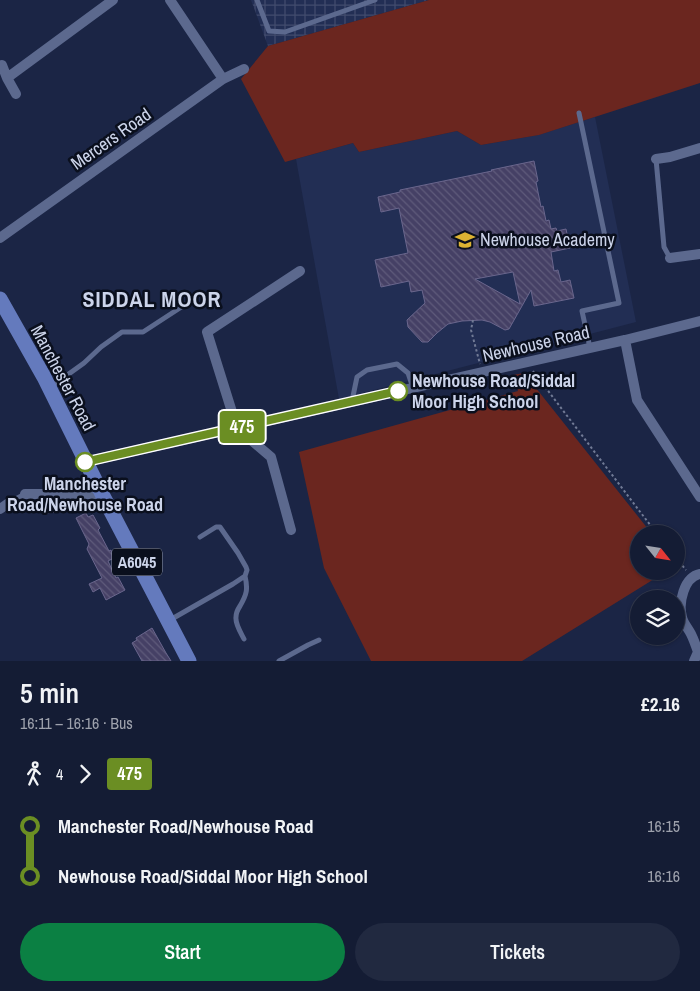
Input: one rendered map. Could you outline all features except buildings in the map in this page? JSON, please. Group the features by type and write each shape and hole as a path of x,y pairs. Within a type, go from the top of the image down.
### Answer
{"main road":[{"name":"Manchester Road","path":"0,299 49,388 85,462 189,661"}],"street":[{"path":"7,78 113,0"},
{"path":"170,0 223,79"},
{"path":"2,65 16,94"},
{"name":"Mercers Road","path":"0,238 223,79 244,69"},
{"path":"656,160 700,148"},
{"path":"670,258 700,254"},
{"path":"291,530 271,457 237,428 207,332 300,271"},
{"name":"Newhouse Road","path":"85,462 626,340 700,321"},
{"path":"626,340 637,400 700,497"},
{"path":"26,494 102,494"},
{"path":"0,509 10,502"},
{"path":"693,579 682,598 681,615 698,652 694,661"}],"lane":[{"path":"257,0 269,31 285,32 375,0"},
{"path":"579,113 619,303 582,311 590,348"},
{"path":"656,160 664,247 670,258"},
{"path":"49,388 122,332 143,332 186,304"},
{"path":"352,402 357,377 367,370 397,364 408,373 413,388"},
{"path":"10,502 26,494"},
{"path":"200,537 216,527 220,527 246,567 247,587 236,617 244,639"},
{"path":"168,621 245,576"},
{"path":"278,661 319,640"}],"path":[{"path":"473,320 471,330 482,373"},
{"path":"530,362 533,372 650,525"},
{"path":"685,569 693,579"}],"shaded area":[{"path":"251,0 429,0 268,46"},
{"path":"429,0 700,0 700,83 539,135 481,145 457,131 359,152 353,143 285,162 241,79 268,46"},
{"name":"Newhouse Academy","path":"595,117 636,322 339,399 296,159 353,143 359,152 457,131 481,145 538,135"},
{"path":"524,373 645,525 630,525 630,580 652,580 636,590 630,590 630,594 522,661 371,661 324,568 299,452 518,391 513,375"}],"bus line":[{"name":"475","path":"85,462 398,391"}],"place":[{"name":"Newhouse Academy","path":"465,240"},
{"name":"Newhouse Road/Siddal Moor High School","path":"398,391"},
{"name":"Manchester Road/Newhouse Road","path":"85,462"}],"district":[{"name":"SIDDAL MOOR","path":"152,299"}]}
